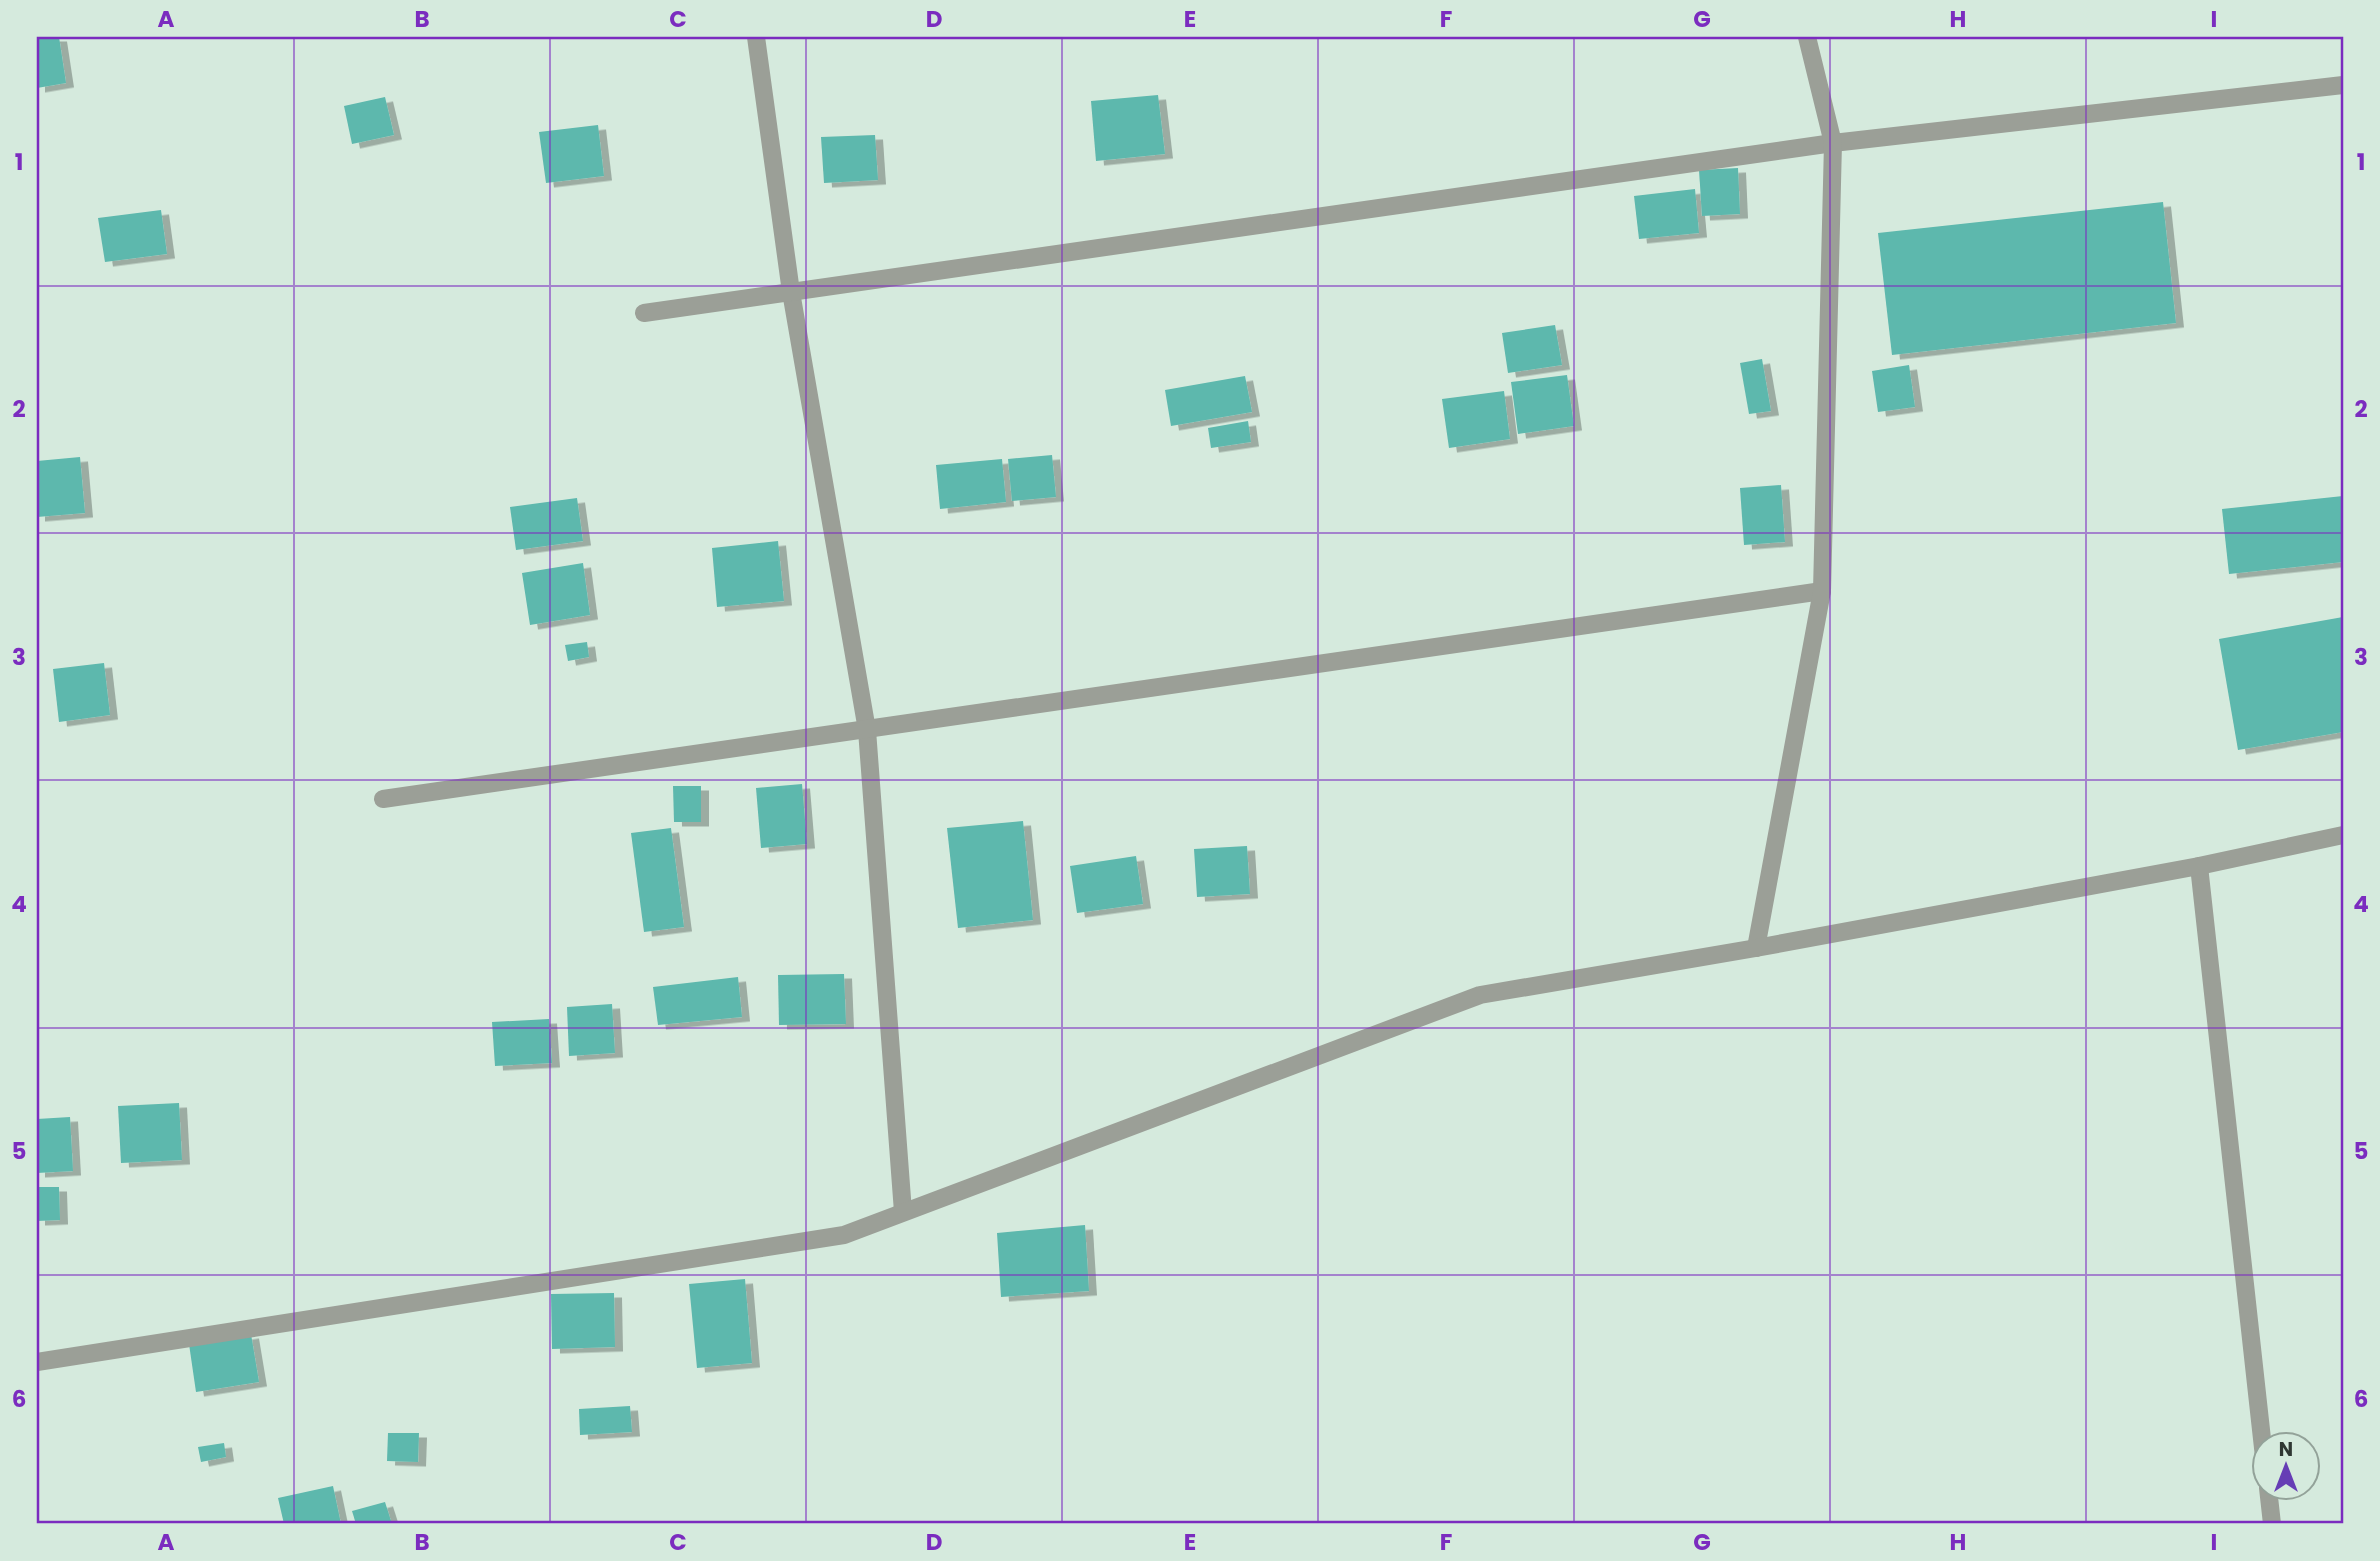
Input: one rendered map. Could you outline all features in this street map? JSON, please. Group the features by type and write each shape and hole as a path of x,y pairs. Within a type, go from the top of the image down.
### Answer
{"street":[{"path":"755,37 791,292 867,730 903,1213"},
{"path":"1756,948 1822,591 1833,143 1807,37"},
{"path":"644,313 1833,143 2343,85"},
{"path":"383,799 1822,591"},
{"path":"37,1362 844,1234 1480,995 1756,948 2199,866 2343,835"},
{"path":"2199,866 2261,1432"},
{"path":"2270,1502 2272,1524"}],"building":[{"path":"37,37 59,37 66,83 37,88"},
{"path":"1158,95 1165,154 1096,161 1091,101"},
{"path":"385,97 394,135 352,144 344,106"},
{"path":"598,125 604,176 546,183 539,132"},
{"path":"875,135 878,180 824,183 821,137"},
{"path":"1738,168 1740,214 1702,216 1699,170"},
{"path":"1695,189 1699,233 1639,239 1634,196"},
{"path":"2163,202 2176,323 1892,355 1878,233"},
{"path":"161,210 167,254 105,262 98,218"},
{"path":"1555,325 1562,365 1508,373 1502,333"},
{"path":"1762,359 1771,411 1749,414 1740,363"},
{"path":"1909,365 1915,407 1878,412 1872,371"},
{"path":"1567,375 1574,426 1518,434 1511,382"},
{"path":"1245,376 1252,412 1171,426 1165,390"},
{"path":"1504,391 1510,439 1449,448 1442,399"},
{"path":"1248,421 1251,442 1211,448 1208,428"},
{"path":"1052,455 1056,497 1012,501 1008,459"},
{"path":"80,457 85,513 37,517 37,461"},
{"path":"1002,459 1006,502 940,509 936,465"},
{"path":"1781,485 1785,542 1744,545 1740,488"},
{"path":"2343,496 2343,562 2229,574 2222,509"},
{"path":"577,498 583,541 516,550 510,507"},
{"path":"778,541 784,601 717,607 712,548"},
{"path":"583,563 590,615 530,625 522,573"},
{"path":"2343,617 2343,732 2238,750 2219,639"},
{"path":"587,642 589,657 568,661 565,645"},
{"path":"104,663 110,715 59,722 53,669"},
{"path":"802,784 807,844 761,848 756,788"},
{"path":"673,786 701,786 701,822 674,822"},
{"path":"1023,821 1033,920 958,928 947,828"},
{"path":"671,828 684,927 644,932 631,833"},
{"path":"1247,846 1250,894 1197,897 1194,849"},
{"path":"1136,856 1143,904 1077,913 1070,866"},
{"path":"844,974 846,1024 779,1025 778,975"},
{"path":"738,977 742,1017 658,1025 653,987"},
{"path":"612,1004 615,1053 569,1056 567,1007"},
{"path":"549,1019 552,1063 495,1066 492,1022"},
{"path":"179,1103 182,1160 121,1163 118,1106"},
{"path":"70,1117 73,1171 37,1173 37,1119"},
{"path":"37,1187 59,1187 60,1220 37,1221"},
{"path":"1085,1225 1089,1291 1001,1297 997,1233"},
{"path":"745,1279 752,1363 697,1368 689,1284"},
{"path":"614,1293 615,1347 552,1349 551,1294"},
{"path":"251,1334 259,1382 196,1392 189,1344"},
{"path":"630,1406 632,1432 580,1435 579,1409"},
{"path":"388,1433 419,1433 418,1462 387,1461"},
{"path":"224,1443 226,1457 201,1462 198,1447"},
{"path":"333,1486 341,1524 284,1524 278,1498"},
{"path":"385,1502 392,1524 356,1524 352,1511"}]}
